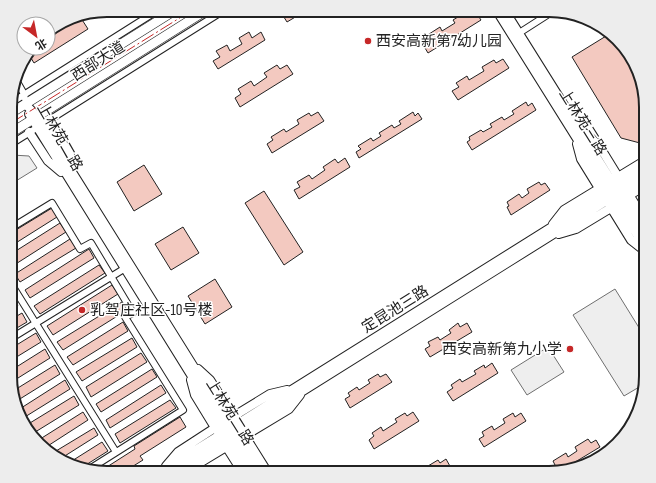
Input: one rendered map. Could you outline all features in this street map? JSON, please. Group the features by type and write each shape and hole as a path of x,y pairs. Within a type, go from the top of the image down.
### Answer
{"main road":[{"name":"西部大道","path":"17,109 164,17"},
{"name":"西部大道","path":"17,131 37,123 196,17"}],"street":[{"path":"18,98 147,17"},
{"path":"17,139 37,123 213,17"},
{"name":"上林苑三路","path":"502,17 516,35 577,127 639,237"},
{"name":"上林苑三路","path":"507,17 575,136 639,226"},
{"path":"516,35 544,17"},
{"path":"20,86 24,94 25,104"},
{"name":"上林苑二路","path":"25,104 127,267 190,373 255,466"},
{"path":"37,123 48,161 69,174"},
{"path":"614,192 639,167"},
{"name":"定昆池三路","path":"170,466 306,389 614,192 639,173"},
{"name":"定昆池三路","path":"614,192 639,180"},
{"path":"550,233 564,210 614,192 639,187"},
{"path":"614,192 639,215"},
{"path":"614,192 630,240 639,247"},
{"path":"17,224 52,203 80,249 91,243 133,313 125,317 183,410 96,465"},
{"name":"定昆池三路","path":"182,466 294,389 550,233"},
{"path":"17,335 127,267"},
{"name":"上林苑二路","path":"127,267 192,364 248,466"},
{"path":"17,293 116,452"},
{"path":"192,466 230,432"},
{"path":"230,432 241,466"},
{"path":"230,432 262,466"}],"shaded area":[{"path":"17,155 29,156 37,168 17,180"},
{"path":"615,289 639,328 638,388 624,396 573,315"},
{"path":"548,347 564,372 527,395 511,370"}],"building":[{"path":"284,17 295,17 287,22"},
{"path":"458,17 479,17 481,20 428,53 422,43 428,39 426,36 440,27 442,31 455,23 453,20"},
{"path":"83,20 88,29 56,49 57,32"},
{"path":"249,32 252,38 261,32 265,40 218,69 213,61 220,57 216,51 227,45 230,51 242,44 239,38"},
{"path":"605,37 613,43 624,57 630,67 637,89 639,101 639,143 621,138 572,57"},
{"path":"33,56 45,56 34,63"},
{"path":"503,59 509,68 458,100 452,91 459,87 456,83 467,76 469,80 484,71 482,67 494,60 496,63"},
{"path":"277,65 280,69 287,65 293,74 240,107 235,98 241,94 238,89 251,81 254,86 267,77 264,73"},
{"path":"526,102 528,106 532,103 536,110 472,150 467,142 470,140 469,137 481,130 483,132 492,127 490,124 502,117 504,120 514,114 512,111"},
{"path":"318,112 324,121 272,153 267,144 273,140 271,137 284,129 286,132 299,124 297,120 309,113 311,116"},
{"path":"413,112 415,116 418,113 422,119 359,158 356,152 361,149 358,146 371,138 373,141 381,136 379,133 392,125 394,128 401,124 399,121"},
{"path":"345,158 350,167 299,199 294,190 300,187 297,182 309,175 312,179 325,170 323,167 335,159 338,163"},
{"path":"144,165 162,194 134,211 117,182"},
{"path":"539,182 541,185 545,183 550,190 511,215 507,207 509,206 507,202 519,194 522,198 529,193 527,189"},
{"path":"264,191 303,252 284,265 245,203"},
{"path":"52,208 57,217 17,242 17,229"},
{"path":"60,223 66,232 17,263 17,250"},
{"path":"183,227 199,253 171,270 155,244"},
{"path":"70,239 76,248 20,282 17,277 17,273"},
{"path":"89,249 94,258 30,298 25,290"},
{"path":"99,265 105,273 40,314 34,306"},
{"path":"215,279 232,307 205,324 188,296"},
{"name":"乳驾庄社区-10号楼","path":"112,285 118,294 53,335 47,326"},
{"path":"122,302 127,310 63,350 57,342"},
{"path":"22,313 27,322 17,328 17,316"},
{"path":"123,322 128,331 73,365 67,357"},
{"path":"458,323 460,327 467,323 472,332 430,357 425,349 430,346 428,342 438,337 440,340 451,333 449,330"},
{"path":"36,333 41,342 17,357 17,345"},
{"path":"132,338 137,347 82,381 76,372"},
{"path":"45,349 50,358 17,379 17,367"},
{"path":"141,353 147,362 91,397 86,387"},
{"path":"492,363 498,373 453,401 447,392 453,388 451,385 460,379 462,382 476,374 474,371 484,365 485,368"},
{"path":"55,365 60,374 20,399 18,388"},
{"path":"152,369 157,377 101,412 96,404"},
{"path":"378,374 380,377 386,374 392,382 350,408 345,399 350,396 348,393 357,387 359,390 370,383 368,380"},
{"path":"65,380 70,389 26,416 23,407"},
{"path":"161,385 166,393 110,428 106,420"},
{"path":"74,396 79,405 36,431 30,423"},
{"path":"170,400 176,408 120,443 115,434"},
{"path":"83,412 88,420 49,445 42,438"},
{"path":"413,412 419,421 374,449 369,440 374,436 372,433 381,427 383,431 397,422 395,419 405,413 407,416"},
{"path":"513,413 515,417 521,413 526,421 484,447 479,439 484,436 482,432 492,426 494,430 505,423 503,419"},
{"path":"180,417 186,427 140,456 143,460 133,466 108,466 135,449 134,446"},
{"path":"94,428 98,435 65,456 57,450"},
{"path":"588,439 591,443 596,440 600,447 575,462 554,466 553,461 566,453 568,457 577,451 575,447"},
{"path":"102,442 108,451 88,464 74,460"},
{"path":"446,459 450,466 428,466 438,460 440,463"}],"power":[{"path":"17,119 181,17"}],"place":[{"name":"西安高新第7幼儿园","path":"368,41"},
{"name":"乳驾庄社区-10号楼","path":"82,310"},
{"name":"西安高新第九小学","path":"570,349"}]}
